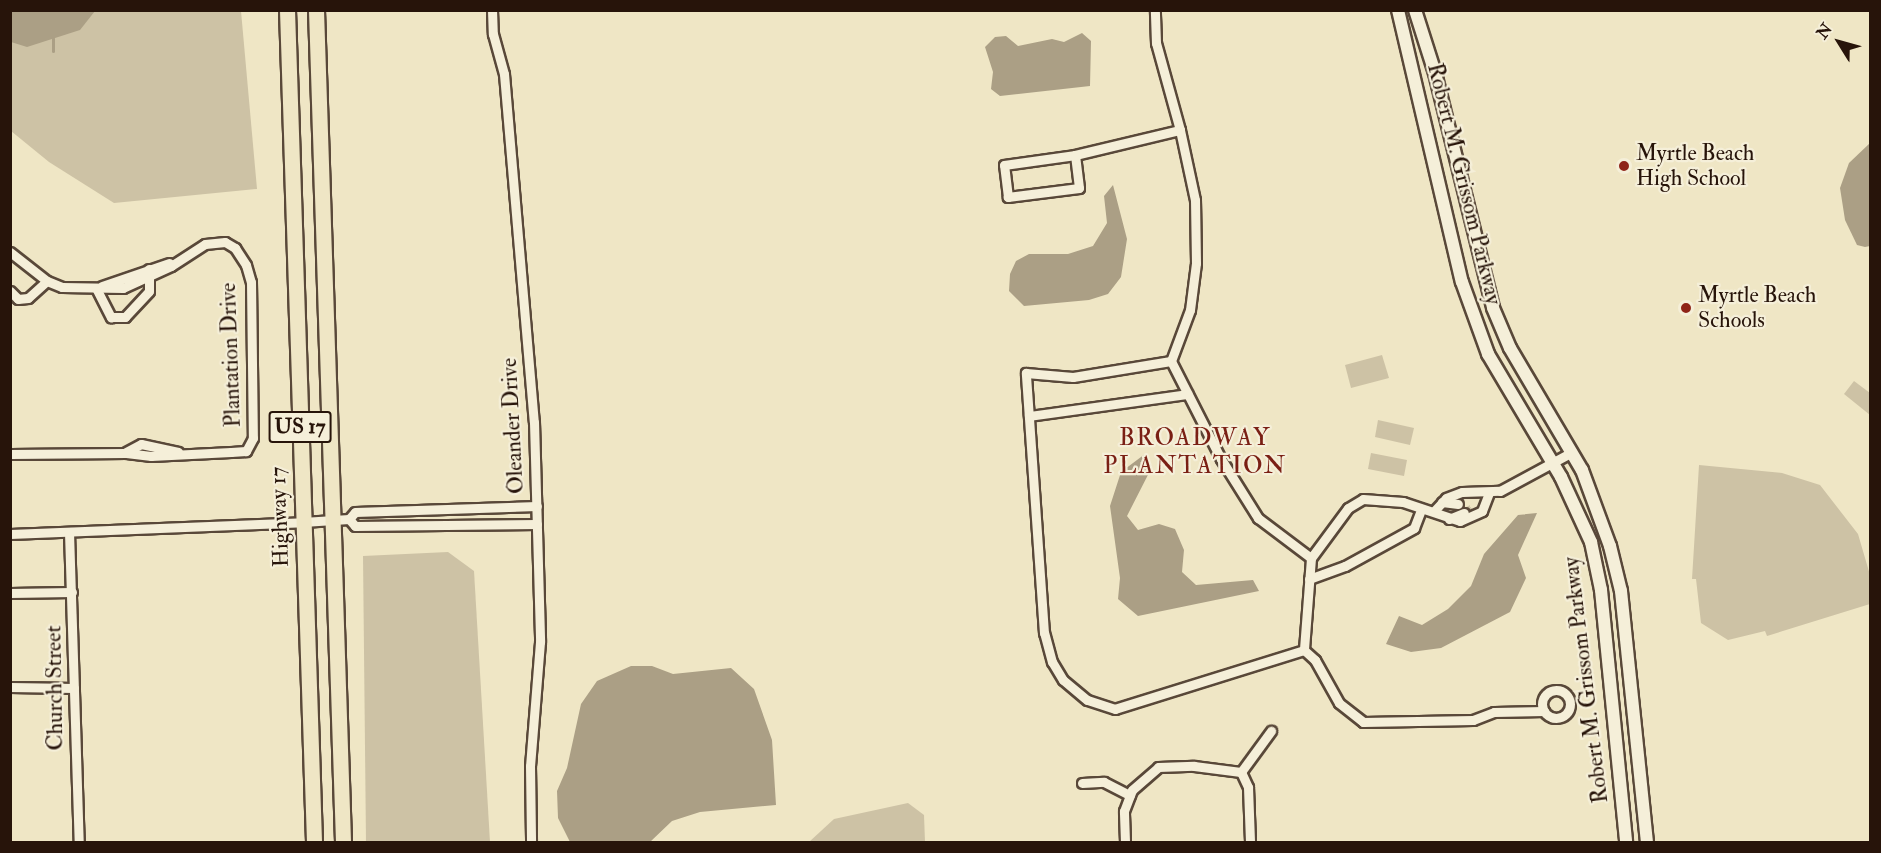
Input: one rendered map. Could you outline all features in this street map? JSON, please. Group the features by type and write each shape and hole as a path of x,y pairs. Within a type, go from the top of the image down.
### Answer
{"highway":[{"name":"Highway 17","path":"287,10 314,843"},
{"name":"US 17","path":"316,10 343,843"}],"main road":[{"name":"Robert M. Grissom Parkway","path":"1398,10 1462,282 1488,354 1552,463 1591,542 1599,580 1626,843"},
{"name":"Robert M. Grissom Parkway","path":"1415,10 1435,73 1494,308 1510,348 1572,452 1610,546 1621,591 1647,843"}],"street":[{"name":"Oleander Drive","path":"492,10 493,34 504,74 534,422 540,642 530,766 531,843"},
{"path":"1155,10 1156,43 1180,130 1195,200 1196,262 1190,310 1171,361 1187,394 1258,518 1311,558"},
{"path":"1075,155 1079,188 1008,197 1004,165 1075,155 1180,130"},
{"name":"Plantation Drive","path":"10,252 47,281 63,286 123,288 217,241 235,248 246,265 251,282 253,438 246,451 151,456 126,453 10,454"},
{"path":"96,288 111,317 117,320 140,304 149,291 150,273"},
{"path":"10,291 18,299 28,298 47,281"},
{"path":"1171,361 1073,376 1026,373 1044,633 1052,662 1063,680 1087,700 1115,709 1304,650"},
{"path":"1029,416 1187,394"},
{"path":"1435,510 1442,502 1477,489 1489,493 1500,490 1572,452"},
{"path":"1449,519 1465,506 1477,489"},
{"path":"1304,650 1311,558 1348,508 1363,499 1403,502 1421,510 1435,510 1449,519 1460,521 1477,515 1489,493"},
{"path":"1442,502 1465,506 1484,502"},
{"path":"10,534 303,522 349,519 355,512 537,506"},
{"path":"1309,579 1345,567 1414,528 1421,510"},
{"path":"349,519 355,526 537,524"},
{"name":"Church Street","path":"69,532 79,843"},
{"path":"10,593 72,592"},
{"path":"1304,650 1315,660 1339,703 1363,722 1473,720 1494,712 1544,711"},
{"path":"10,687 74,688"},
{"path":"1241,772 1271,731"},
{"path":"1125,843 1124,811 1130,795 1158,767 1230,768 1241,772 1248,786 1250,843"},
{"path":"1082,783 1104,782 1130,795"}],"shaded area":[{"path":"11,10 95,11 80,30 27,47 11,42"},
{"path":"11,11 241,11 257,189 114,203 49,162 11,131"},
{"path":"1082,33 1091,41 1090,86 1000,96 991,89 993,72 985,47 995,37 1006,36 1018,46 1052,39 1064,42"},
{"path":"1870,143 1870,246 1865,247 1857,245 1845,220 1840,188 1849,163"},
{"path":"1113,185 1127,239 1121,277 1108,294 1089,300 1024,306 1009,291 1010,274 1016,261 1029,254 1068,254 1093,246 1107,223 1104,196"},
{"path":"1382,355 1389,378 1351,388 1345,365"},
{"path":"1854,381 1870,393 1870,415 1844,394"},
{"path":"1378,420 1414,428 1410,445 1375,437"},
{"path":"1371,453 1407,460 1404,476 1368,469"},
{"path":"1145,454 1152,467 1127,516 1138,530 1159,524 1175,529 1184,550 1182,572 1196,585 1253,580 1259,591 1138,616 1118,599 1120,578 1110,506 1121,472"},
{"path":"1699,465 1782,473 1820,485 1858,534 1870,575 1870,604 1767,636 1765,631 1728,640 1701,623 1696,579 1692,579"},
{"path":"1537,513 1518,555 1526,578 1510,612 1441,648 1411,652 1386,644 1399,616 1422,625 1448,609 1471,586 1484,554 1518,515"},
{"path":"448,552 474,571 490,842 366,842 363,556"},
{"path":"631,666 652,666 673,674 731,668 754,689 772,740 776,805 700,812 672,821 650,842 570,842 558,818 557,791 567,768 581,704 597,681"},
{"path":"908,803 924,815 925,842 809,842 834,819"}],"waterway":[{"path":"53,38 53,51"}],"tunnel":[{"path":"1464,513 1473,508"}],"place":[{"name":"Myrtle Beach High School","path":"1624,166"},
{"name":"Myrtle Beach Schools","path":"1686,308"}],"district":[{"name":"BROADWAY PLANTATION","path":"1195,452"}]}
